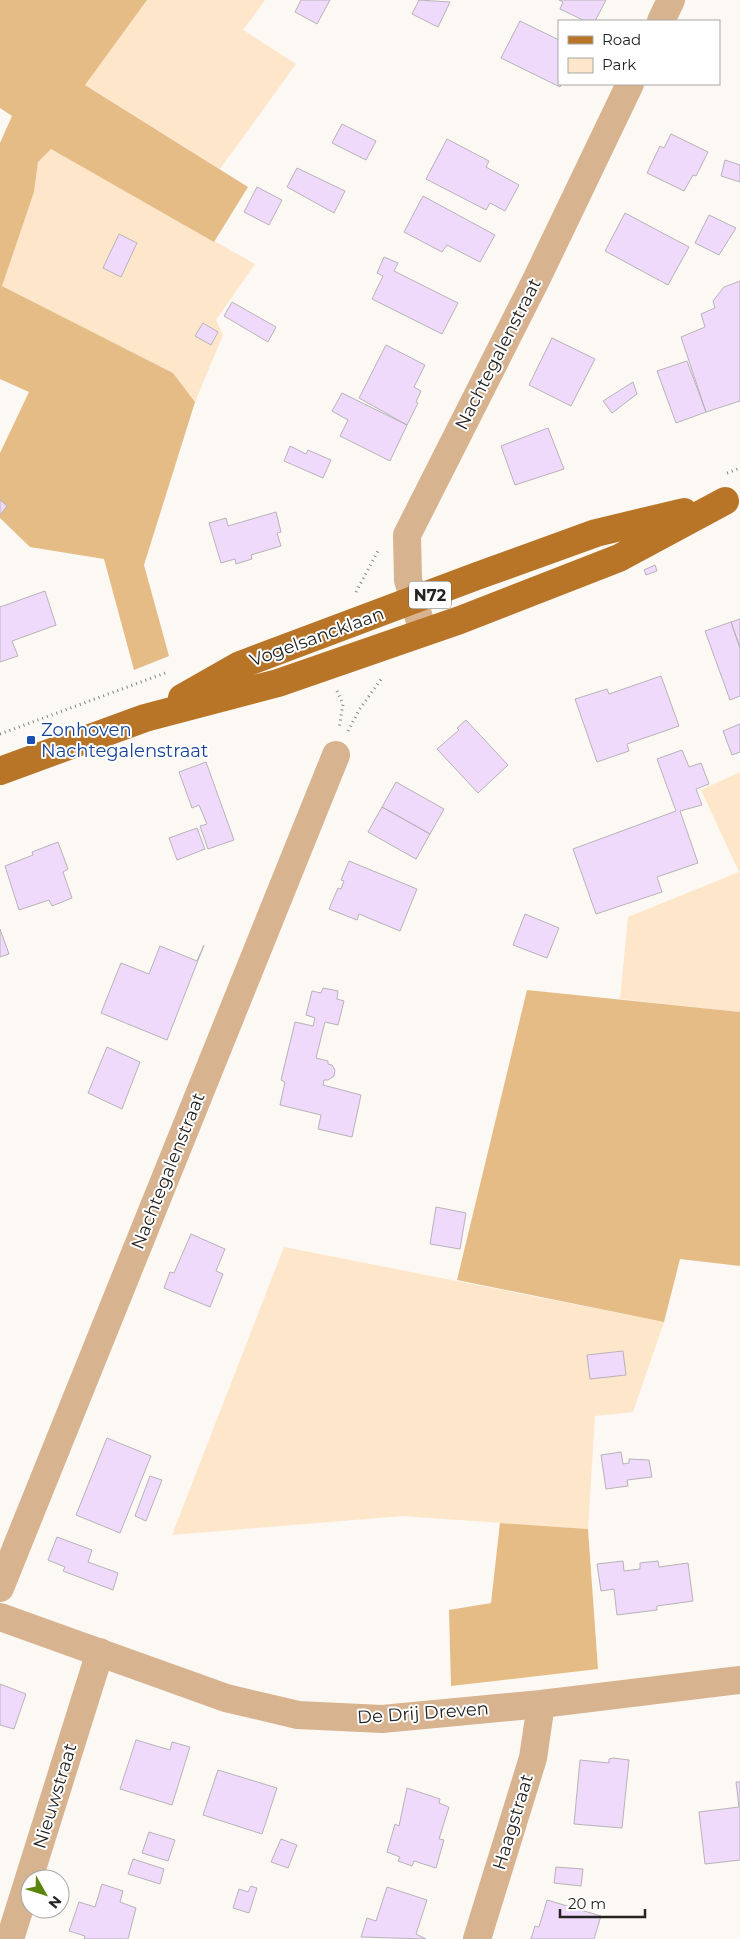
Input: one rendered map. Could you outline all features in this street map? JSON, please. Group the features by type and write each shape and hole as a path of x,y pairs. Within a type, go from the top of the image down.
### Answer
{"main road":[{"name":"Vogelsancklaan","path":"145,718 240,665 596,533 733,499"},
{"name":"Vogelsancklaan","path":"0,771 145,718 286,680 460,620 619,558 733,499"}],"street":[{"path":"661,20 671,0"},
{"name":"Nachtegalenstraat","path":"423,632 408,580 407,535 537,278 630,85"},
{"name":"Nachtegalenstraat","path":"0,1588 336,754"},
{"name":"De Drij Dreven","path":"0,1617 226,1698 298,1715 382,1719 541,1704 740,1680"},
{"name":"Nieuwstraat","path":"10,1939 100,1652"},
{"name":"Haagstraat","path":"477,1939 534,1758 541,1704"}],"path":[{"path":"0,734 169,671"},
{"path":"336,754 359,710 377,683 388,673"},
{"path":"330,688 337,690 343,704 336,754"}],"green space":[{"path":"147,0 265,0 243,30 296,64 220,169 84,84"},
{"path":"51,149 255,264 216,320 223,335 195,402 173,373 0,285 34,192 38,162"},
{"path":"740,772 740,1012 620,999 628,917 739,872 701,790"},
{"path":"284,1247 664,1322 633,1412 595,1416 588,1529 402,1516 172,1535"}],"shaded area":[{"path":"0,0 147,0 85,85 248,187 214,242 51,149 38,162 34,192 2,286 173,373 195,402 144,565 169,656 134,670 104,559 30,547 0,518 0,453 29,392 0,379 0,143 12,116 0,108"},
{"path":"527,990 740,1012 740,1266 680,1259 664,1322 457,1280"},
{"path":"500,1523 588,1529 598,1669 451,1686 449,1610 491,1603"}],"building":[{"path":"301,0 330,0 317,24 295,12"},
{"path":"419,0 450,2 438,27 412,14"},
{"path":"559,0 606,0 596,20 583,20 560,9 563,2"},
{"path":"520,21 558,40 558,85 561,85 560,87 501,58"},
{"path":"342,124 376,141 366,160 332,143"},
{"path":"671,134 708,152 696,176 693,175 684,191 647,173 660,146 664,148"},
{"path":"447,139 489,161 486,167 519,185 505,211 490,203 486,210 426,179"},
{"path":"725,160 740,165 740,182 721,176"},
{"path":"297,168 345,191 334,213 287,187"},
{"path":"257,187 282,200 269,225 244,212"},
{"path":"423,196 495,235 480,262 447,245 442,252 404,232"},
{"path":"625,213 689,247 668,285 605,251"},
{"path":"709,215 736,228 719,255 695,243"},
{"path":"119,234 137,243 121,277 103,268"},
{"path":"384,257 398,263 394,271 458,303 442,334 372,299 383,276 377,273"},
{"path":"740,281 740,401 706,412 681,337 705,327 701,314 715,308 713,301 724,287"},
{"path":"232,302 276,327 268,342 224,316"},
{"path":"203,323 218,332 211,345 195,336"},
{"path":"552,338 595,359 571,406 529,385"},
{"path":"386,345 425,365 414,387 421,391 416,402 418,403 407,425 359,398"},
{"path":"687,361 706,412 676,423 657,371"},
{"path":"633,382 637,394 612,413 603,401"},
{"path":"342,393 407,425 390,461 340,436 348,420 332,411"},
{"path":"548,428 564,469 515,485 501,446"},
{"path":"290,446 306,454 308,450 331,460 323,478 284,461"},
{"path":"0,500 7,506 0,515"},
{"path":"276,512 281,532 277,533 281,546 251,555 252,559 236,564 235,559 221,563 209,523 226,518 228,526"},
{"path":"655,565 657,571 646,575 644,570"},
{"path":"45,591 56,625 12,641 18,656 0,662 0,607"},
{"path":"740,619 740,648 731,622"},
{"path":"731,622 740,648 740,696 730,700 705,631"},
{"path":"661,676 679,726 627,744 629,751 597,762 575,699 607,689 609,694"},
{"path":"466,720 508,765 478,793 437,749 459,730 457,728"},
{"path":"740,724 740,752 732,755 723,731"},
{"path":"682,750 689,767 701,763 709,784 696,789 702,805 680,811 698,863 657,877 662,892 596,914 573,849 676,811 657,759"},
{"path":"206,762 234,840 208,849 200,826 207,824 199,805 192,808 179,772"},
{"path":"396,782 444,809 430,834 382,807"},
{"path":"382,807 430,834 416,859 368,832"},
{"path":"197,828 205,849 177,860 169,838"},
{"path":"58,842 68,869 63,872 72,898 52,906 49,900 19,910 5,866 33,855 32,852"},
{"path":"349,861 417,889 400,931 359,914 357,920 329,909 338,888 341,889 344,881 341,880"},
{"path":"525,914 559,928 547,958 513,945"},
{"path":"0,929 9,954 0,957"},
{"path":"204,945 167,1040 101,1013 121,963 149,974 160,946 197,961"},
{"path":"323,988 338,991 337,999 344,1001 338,1025 325,1022 316,1058 328,1061 328,1064 332,1065 335,1070 334,1076 324,1080 323,1085 361,1095 352,1137 318,1129 321,1115 280,1105 285,1082 281,1080 295,1022 313,1026 315,1018 306,1015 312,991 321,993"},
{"path":"107,1047 140,1062 122,1109 88,1093"},
{"path":"436,1207 466,1213 460,1249 430,1244"},
{"path":"191,1234 225,1249 216,1271 223,1274 210,1307 164,1288 170,1272 174,1273"},
{"path":"623,1351 626,1375 590,1379 587,1355"},
{"path":"107,1438 151,1456 120,1533 76,1515"},
{"path":"621,1452 623,1464 629,1463 629,1459 649,1460 652,1477 627,1480 628,1486 606,1489 601,1455"},
{"path":"150,1476 162,1480 146,1521 135,1516"},
{"path":"57,1537 92,1550 88,1562 118,1573 113,1590 63,1571 65,1567 48,1560"},
{"path":"623,1561 624,1571 640,1569 640,1563 658,1561 659,1567 688,1563 693,1601 657,1606 657,1610 617,1615 614,1589 601,1591 597,1564"},
{"path":"0,1684 26,1694 14,1729 0,1725"},
{"path":"136,1740 170,1750 172,1742 190,1747 172,1805 120,1789"},
{"path":"609,1759 629,1760 622,1828 574,1824 580,1760 609,1763"},
{"path":"218,1770 277,1788 262,1834 203,1815"},
{"path":"736,1782 740,1782 740,1860 705,1864 699,1812 739,1807"},
{"path":"407,1788 440,1799 439,1803 449,1807 439,1839 444,1840 436,1868 414,1861 412,1866 398,1861 400,1857 387,1852 395,1824 399,1826"},
{"path":"149,1832 175,1840 168,1861 142,1853"},
{"path":"281,1839 297,1845 288,1868 271,1862"},
{"path":"133,1859 164,1869 160,1884 128,1874"},
{"path":"556,1867 583,1869 581,1886 554,1883"},
{"path":"102,1884 123,1891 120,1902 136,1908 128,1939 84,1939 85,1936 69,1931 79,1902 95,1907"},
{"path":"251,1886 257,1888 249,1913 233,1908 239,1889 248,1892"},
{"path":"387,1887 427,1900 416,1934 426,1939 361,1937 367,1918 376,1921"},
{"path":"547,1900 601,1916 594,1939 531,1939 535,1926 539,1927"}],"place":[{"name":"Zonhoven Nachtegalenstraat","path":"31,740"}]}
